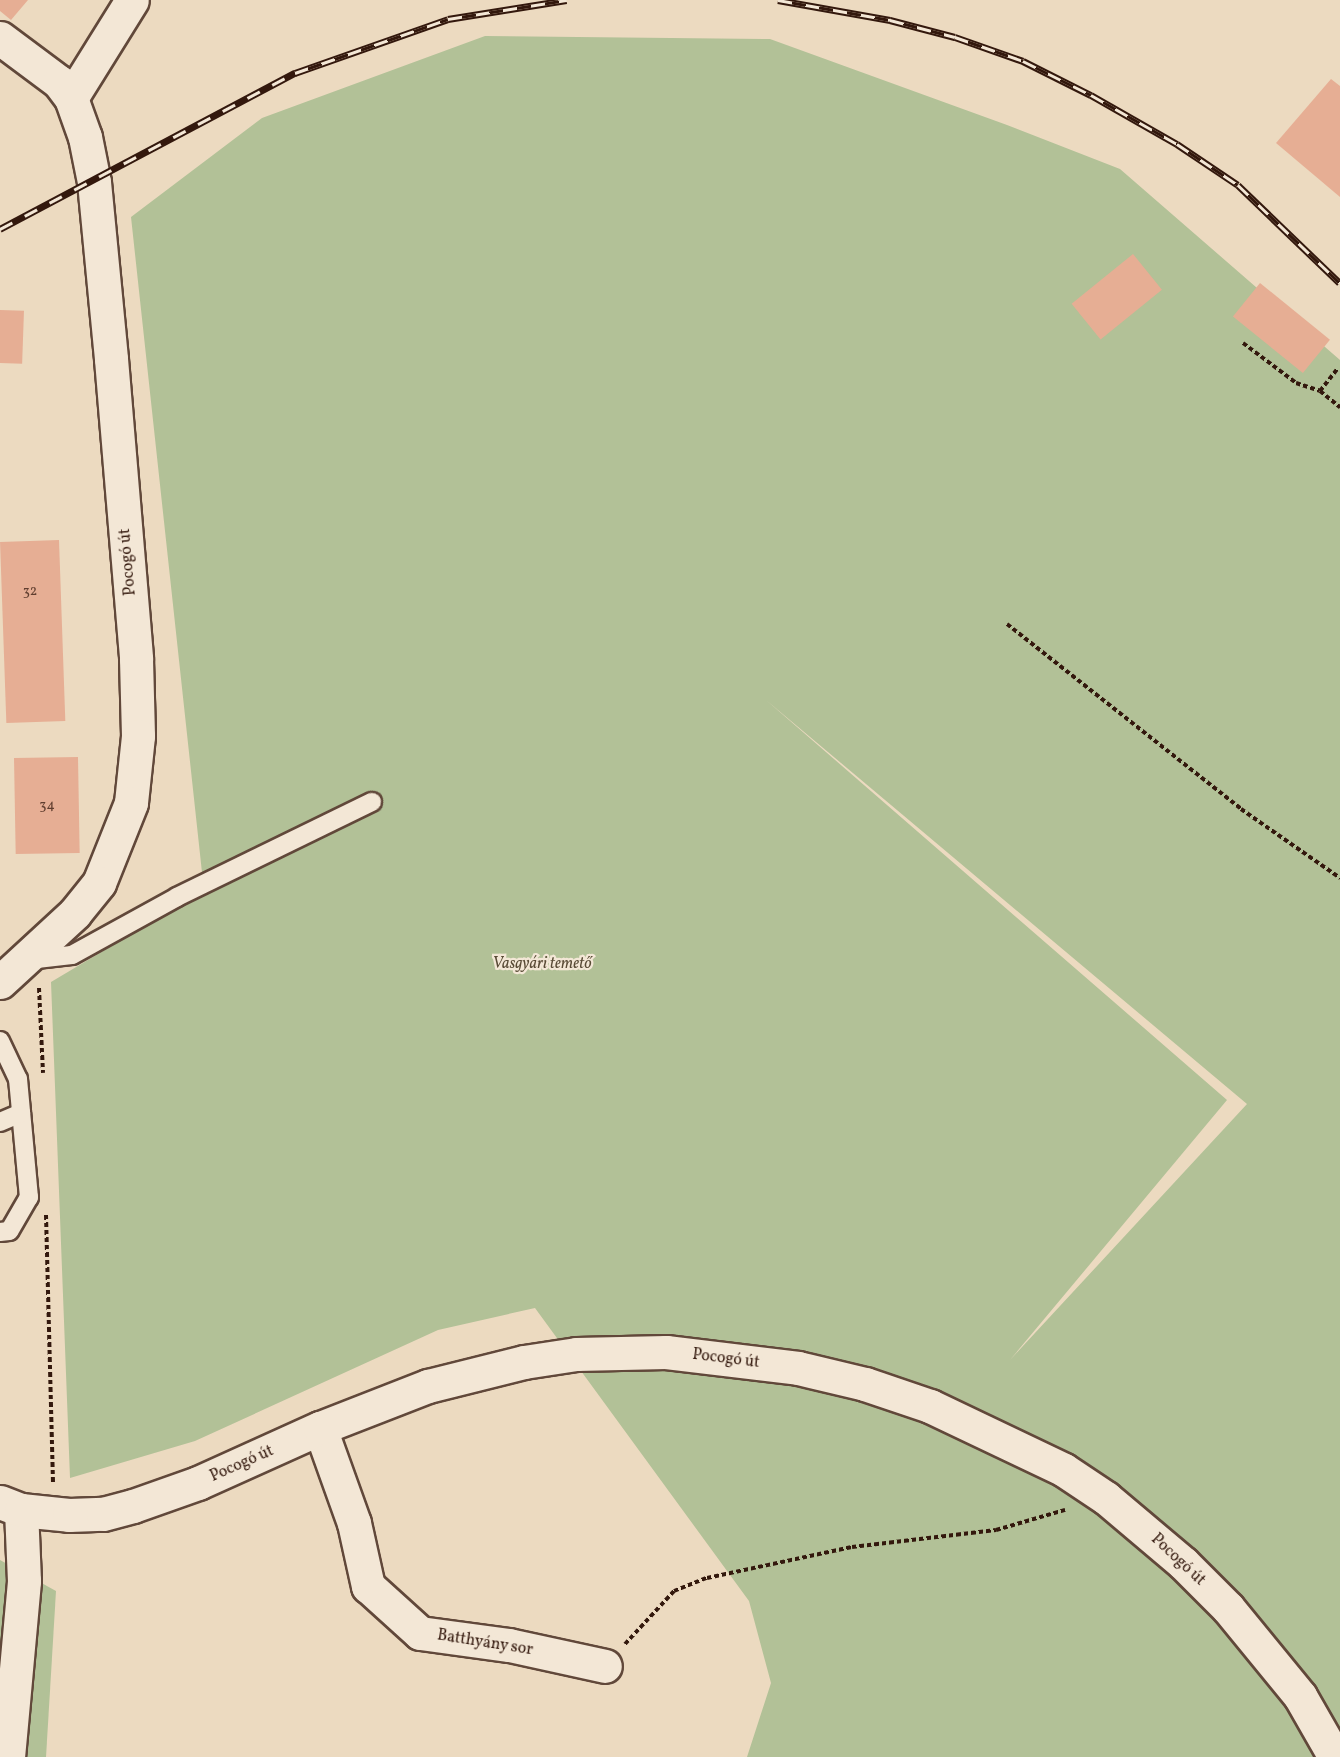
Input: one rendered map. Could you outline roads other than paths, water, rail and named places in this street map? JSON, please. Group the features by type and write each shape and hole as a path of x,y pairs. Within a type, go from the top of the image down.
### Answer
{"main road":[{"path":"0,38 58,82 71,98 132,0"},
{"name":"Pocogó út","path":"12,971 75,913 99,883 131,803 137,763 136,659 94,182 86,137 71,98"},
{"name":"Pocogó út","path":"11,1506 69,1515 103,1514 144,1503 198,1483 320,1428 428,1386 524,1362 576,1354 666,1352 798,1368 865,1384 940,1411 1064,1470 1106,1498 1175,1556 1228,1608 1300,1696 1335,1757"},
{"name":"Batthyány sor","path":"320,1428 354,1523 368,1586 420,1633 509,1645 605,1666"},
{"path":"8,1757 24,1581 11,1506"}],"lane":[{"path":"12,971 72,955 177,897 372,802"},
{"path":"0,1041 18,1079 29,1197 9,1231 0,1232"},
{"path":"0,1122 21,1113"}],"railway":[{"path":"0,229 295,73 448,19 566,0"},
{"path":"778,0 890,20 955,37 1023,61 1091,95 1177,144 1238,185 1340,283"}],"park label":[{"name":"Vasgyári temető","path":"542,964"}]}
